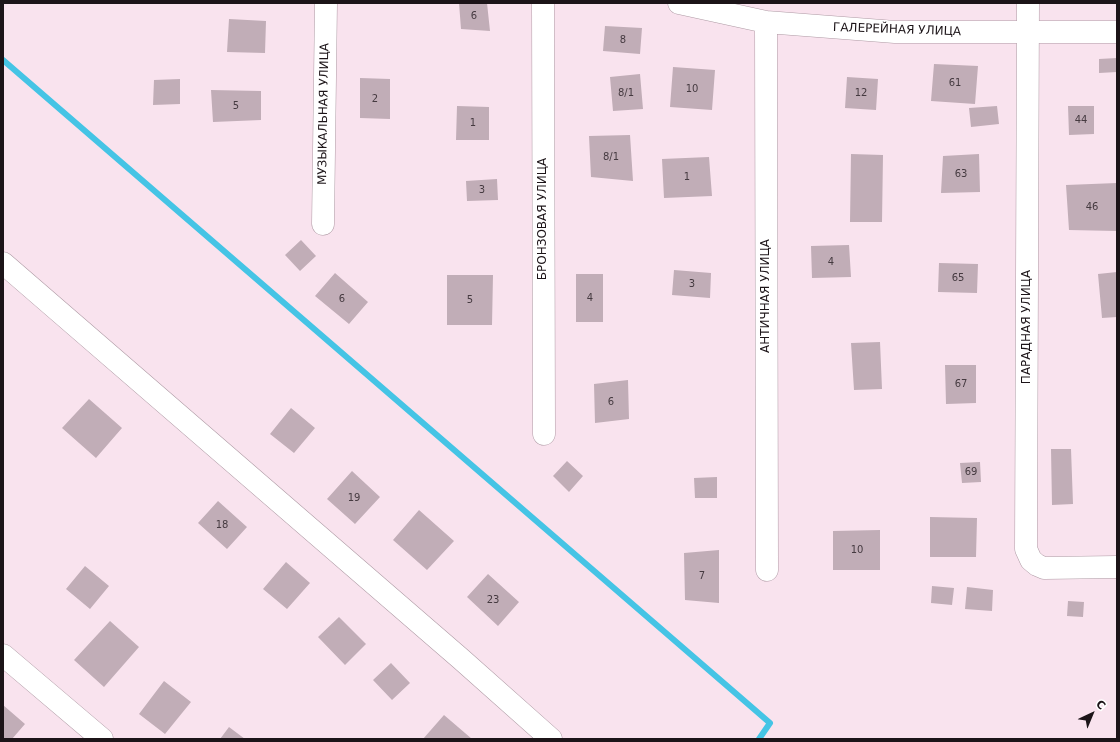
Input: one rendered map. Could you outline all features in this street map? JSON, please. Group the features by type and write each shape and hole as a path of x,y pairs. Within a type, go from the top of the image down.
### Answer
{"street":[{"name":"МУЗЫКАЛЬНАЯ УЛИЦА","path":"323,224 326,3"},
{"name":"БРОНЗОВАЯ УЛИЦА","path":"543,3 544,434"},
{"name":"ГАЛЕРЕЙНАЯ УЛИЦА","path":"679,3 766,22 895,32 1117,32"},
{"name":"ПАРАДНАЯ УЛИЦА","path":"1028,3 1026,549 1030,560 1037,566 1044,568 1117,567"},
{"name":"АНТИЧНАЯ УЛИЦА","path":"766,22 767,570"},
{"path":"3,263 461,659 551,739"},
{"path":"3,655 102,739"}],"building":[{"path":"459,3 487,3 490,31 461,29"},
{"path":"229,19 266,21 265,53 227,52"},
{"path":"605,26 642,28 640,54 603,51"},
{"path":"1117,58 1117,72 1099,73 1099,59"},
{"path":"934,64 978,66 975,104 931,101"},
{"path":"673,67 715,70 712,110 670,107"},
{"path":"640,74 643,109 613,111 610,77"},
{"path":"847,77 878,79 876,110 845,108"},
{"path":"360,78 390,79 390,119 360,118"},
{"path":"180,79 180,104 153,105 154,80"},
{"path":"211,90 261,91 261,120 213,122"},
{"path":"457,106 489,107 489,140 456,140"},
{"path":"997,106 999,124 971,127 969,108"},
{"path":"1068,106 1094,106 1094,134 1069,135"},
{"path":"630,135 633,181 591,177 589,136"},
{"path":"851,154 883,155 882,222 850,222"},
{"path":"979,154 980,192 941,193 943,156"},
{"path":"709,157 712,196 664,198 662,159"},
{"path":"497,179 498,200 467,201 466,181"},
{"path":"1117,183 1117,231 1069,230 1066,185"},
{"path":"301,240 316,256 300,271 285,255"},
{"path":"849,245 851,277 812,278 811,246"},
{"path":"939,263 978,264 977,293 938,292"},
{"path":"674,270 711,273 710,298 672,295"},
{"path":"1117,272 1117,317 1102,318 1098,274"},
{"path":"335,273 368,302 349,324 315,296"},
{"path":"576,274 603,274 603,322 576,322"},
{"path":"447,275 493,275 492,325 447,325"},
{"path":"880,342 882,389 854,390 851,343"},
{"path":"945,365 976,365 976,403 946,404"},
{"path":"628,380 629,419 595,423 594,384"},
{"path":"89,399 122,428 96,458 62,428"},
{"path":"291,408 315,428 294,453 270,434"},
{"path":"1051,449 1071,449 1073,504 1052,505"},
{"path":"567,461 583,476 569,492 553,476"},
{"path":"980,462 981,482 962,483 960,463"},
{"path":"352,471 380,497 355,524 327,499"},
{"path":"717,477 717,498 695,498 694,478"},
{"path":"218,501 247,527 227,549 198,523"},
{"path":"419,510 454,541 427,570 393,540"},
{"path":"930,517 977,518 976,557 930,557"},
{"path":"880,530 880,570 833,570 833,531"},
{"path":"719,550 719,603 685,600 684,553"},
{"path":"286,562 310,583 287,609 263,589"},
{"path":"85,566 109,586 90,609 66,589"},
{"path":"488,574 519,602 498,626 467,597"},
{"path":"932,586 954,588 952,605 931,603"},
{"path":"967,587 993,590 992,611 965,609"},
{"path":"1068,601 1084,602 1083,617 1067,616"},
{"path":"339,617 366,644 345,665 318,637"},
{"path":"110,621 139,647 104,687 74,660"},
{"path":"391,663 410,683 392,700 373,680"},
{"path":"164,681 191,702 165,734 139,714"},
{"path":"3,705 25,724 12,739 3,739"},
{"path":"444,715 472,739 423,739"},
{"path":"229,727 245,739 220,739"}],"waterway":[{"path":"3,60 770,723 759,739"}]}
